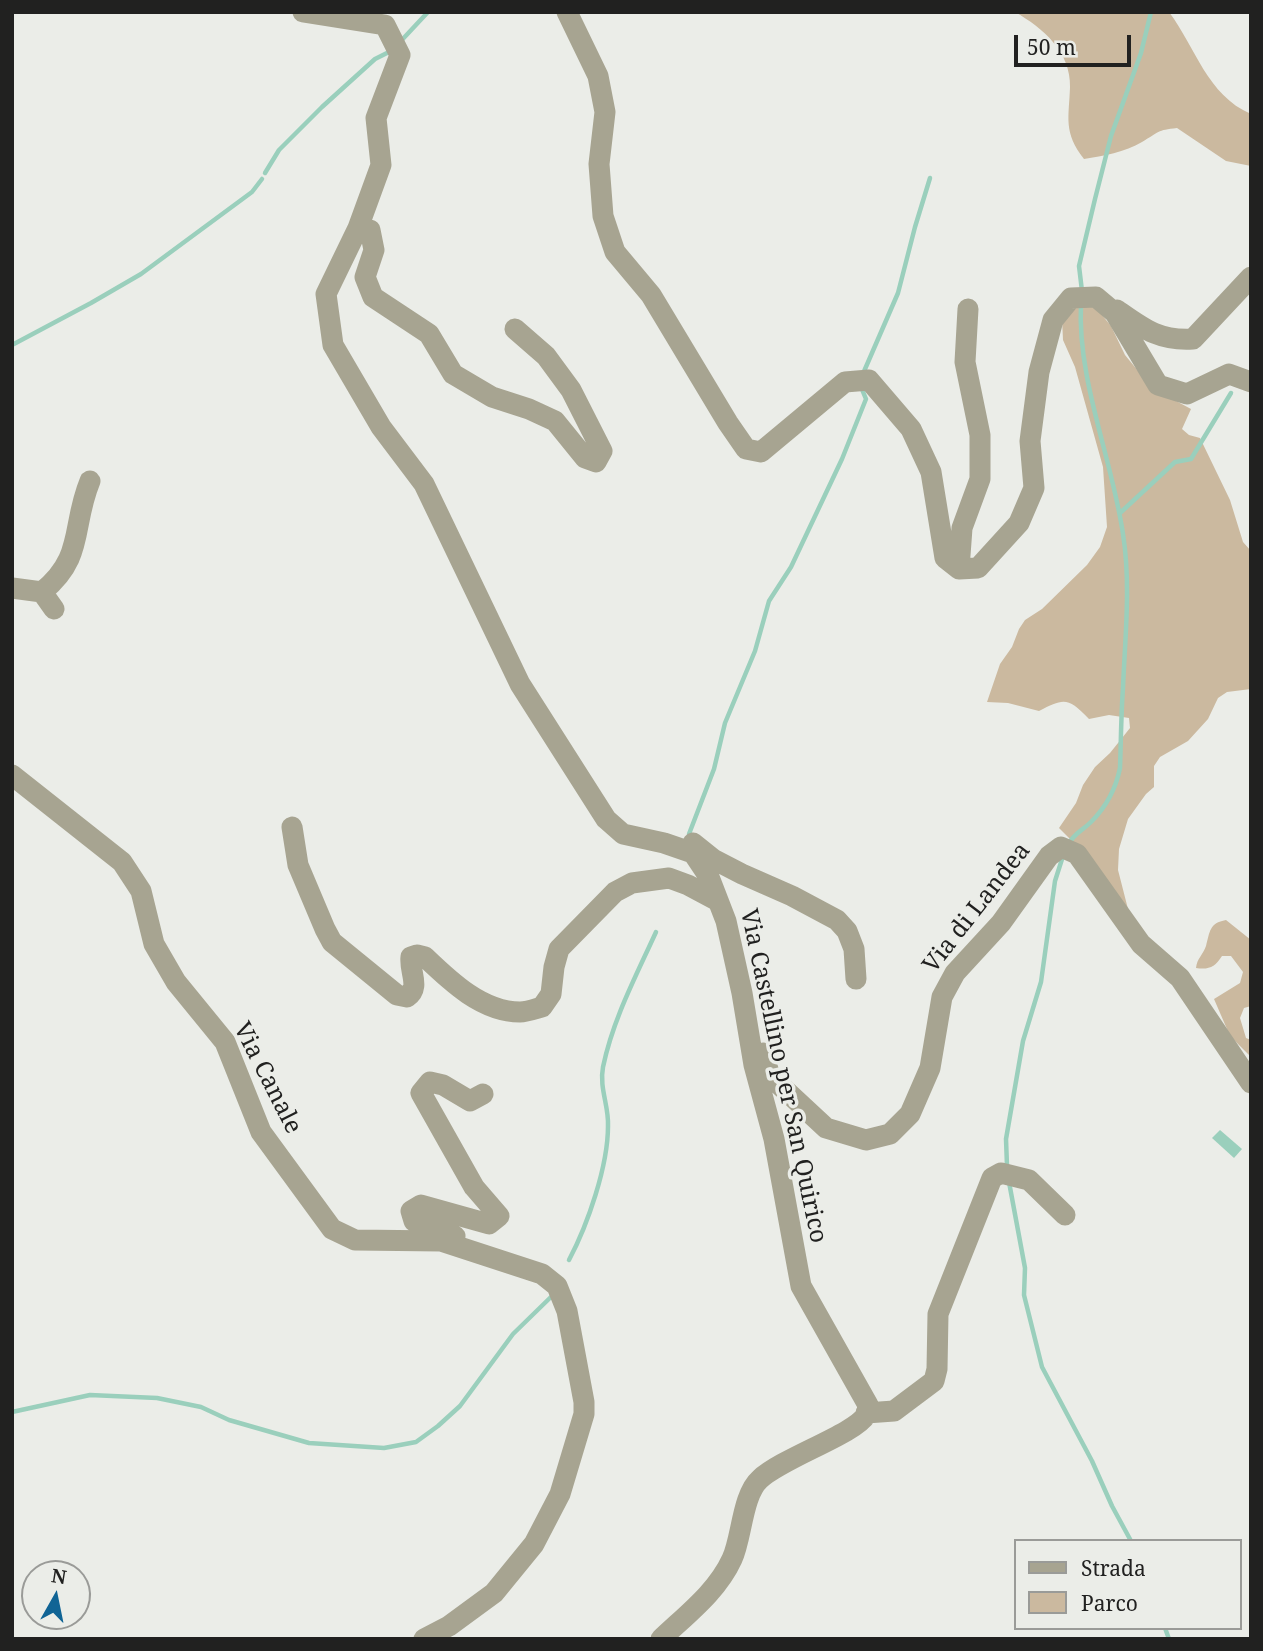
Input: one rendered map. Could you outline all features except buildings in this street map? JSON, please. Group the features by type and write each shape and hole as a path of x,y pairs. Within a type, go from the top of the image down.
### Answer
{"street":[{"name":"Via Castellino per San Quirico","path":"303,12 385,25 400,55 376,118 381,165 358,228 326,294 333,345 381,427 424,484 520,684 606,818 623,834 693,853 709,877 729,933 754,1065 774,1139 801,1286 868,1405 866,1413"},
{"path":"567,12 598,76 605,112 599,164 603,216 615,252 652,295 727,423 746,449 761,452 845,382 869,380 911,429 931,472 945,558 959,569 978,568 1019,523 1034,488 1030,441 1039,372 1053,320 1071,298 1096,297 1115,313 1158,385 1187,394 1229,374 1251,382"},
{"path":"358,228 370,230 374,250 365,277 373,297 429,334 453,374 492,397 555,421 585,458 596,462 602,451 571,390 546,356 515,329"},
{"path":"1105,305 1114,307 1150,333 1174,340 1193,339 1251,277"},
{"path":"959,569 962,528 980,479 980,435 965,362 968,309"},
{"path":"12,588 48,600 73,555 82,502 90,481"},
{"name":"Via Canale","path":"12,775 122,862 141,891 153,944 176,982 225,1042 261,1132 332,1229 355,1240 441,1241 525,1267 542,1274 557,1286 567,1311 575,1349 582,1387 583,1414 560,1494 534,1544 494,1593 449,1626 425,1639"},
{"path":"292,827 298,865 332,942 397,995 407,997 415,985 410,966 411,957 417,955 425,957 466,993 500,1010 521,1012 542,1007 551,994 559,949 615,892 632,883 669,878 718,901"},
{"path":"671,845 691,843 741,874 792,896 837,920 847,931 854,949 856,979"},
{"name":"Via di Landea","path":"746,1021 756,1026 761,1035 764,1062 769,1076 826,1128 866,1140 890,1134 910,1114 930,1068 942,997 955,973 1002,923 1049,856 1061,847 1077,854 1141,944 1180,978 1251,1083"},
{"path":"452,1244 456,1235 414,1221 411,1211 421,1205 489,1224 499,1216 474,1187 421,1093 430,1082 443,1085 470,1101 483,1094"},
{"path":"661,1639 723,1578 734,1555 745,1509 758,1480 789,1459 854,1427 866,1413 894,1410 934,1381 939,1314 992,1178 1001,1173 1029,1180 1065,1215"}],"green space":[{"path":"1015,12 1169,12 1213,83 1236,106 1251,114 1251,166 1226,161 1177,128 1158,132 1121,151 1084,159 1070,133 1070,87 1066,63 1045,34"},
{"path":"1089,304 1098,310 1111,326 1125,355 1152,388 1191,409 1182,429 1189,435 1200,438 1230,500 1243,542 1251,551 1251,689 1227,692 1218,698 1208,719 1188,741 1160,757 1154,766 1154,787 1128,819 1119,849 1118,870 1128,909 1088,857 1059,828 1095,767 1130,728 1129,718 1109,715 1089,719 1071,703 1065,702 1039,711 1008,703 987,702 1000,664 1025,620 1042,609 1087,565 1100,547 1107,527 1103,467 1075,367 1063,340 1062,319 1078,305"},
{"path":"1226,920 1251,940 1251,1006 1244,1008 1240,1018 1246,1038 1251,1040 1251,1057 1230,1036 1214,999 1240,983 1243,972 1231,956 1222,956 1208,968 1196,968 1211,929 1216,923"}],"shaded area":[{"path":"1220,1130 1242,1149 1234,1158 1212,1138"}],"waterway":[{"path":"400,42 428,12"},
{"path":"1082,291 1079,266 1095,199 1111,136 1141,53 1151,12"},
{"path":"265,173 279,150 322,107 375,59 391,51"},
{"path":"862,376 898,293 930,178"},
{"path":"12,345 141,274 252,192 262,179"},
{"path":"1068,845 1091,822 1110,797 1120,768 1127,611 1123,534 1084,361 1081,304"},
{"path":"689,834 714,769 725,723 755,651 769,601 791,567 842,459 866,399 861,387"},
{"path":"1120,513 1175,462 1191,459 1231,393"},
{"path":"1007,1166 1006,1139 1023,1041 1041,982 1055,881 1063,856"},
{"path":"569,1260 590,1212 605,1159 608,1119 602,1075 607,1049 626,998 656,932"},
{"path":"1009,1182 1025,1268 1024,1295 1042,1367 1130,1539"},
{"path":"12,1412 90,1395 157,1398 201,1407 229,1420 309,1443 384,1448 416,1442 460,1406 513,1334 554,1294"},
{"path":"1166,1630 1169,1639"}]}
